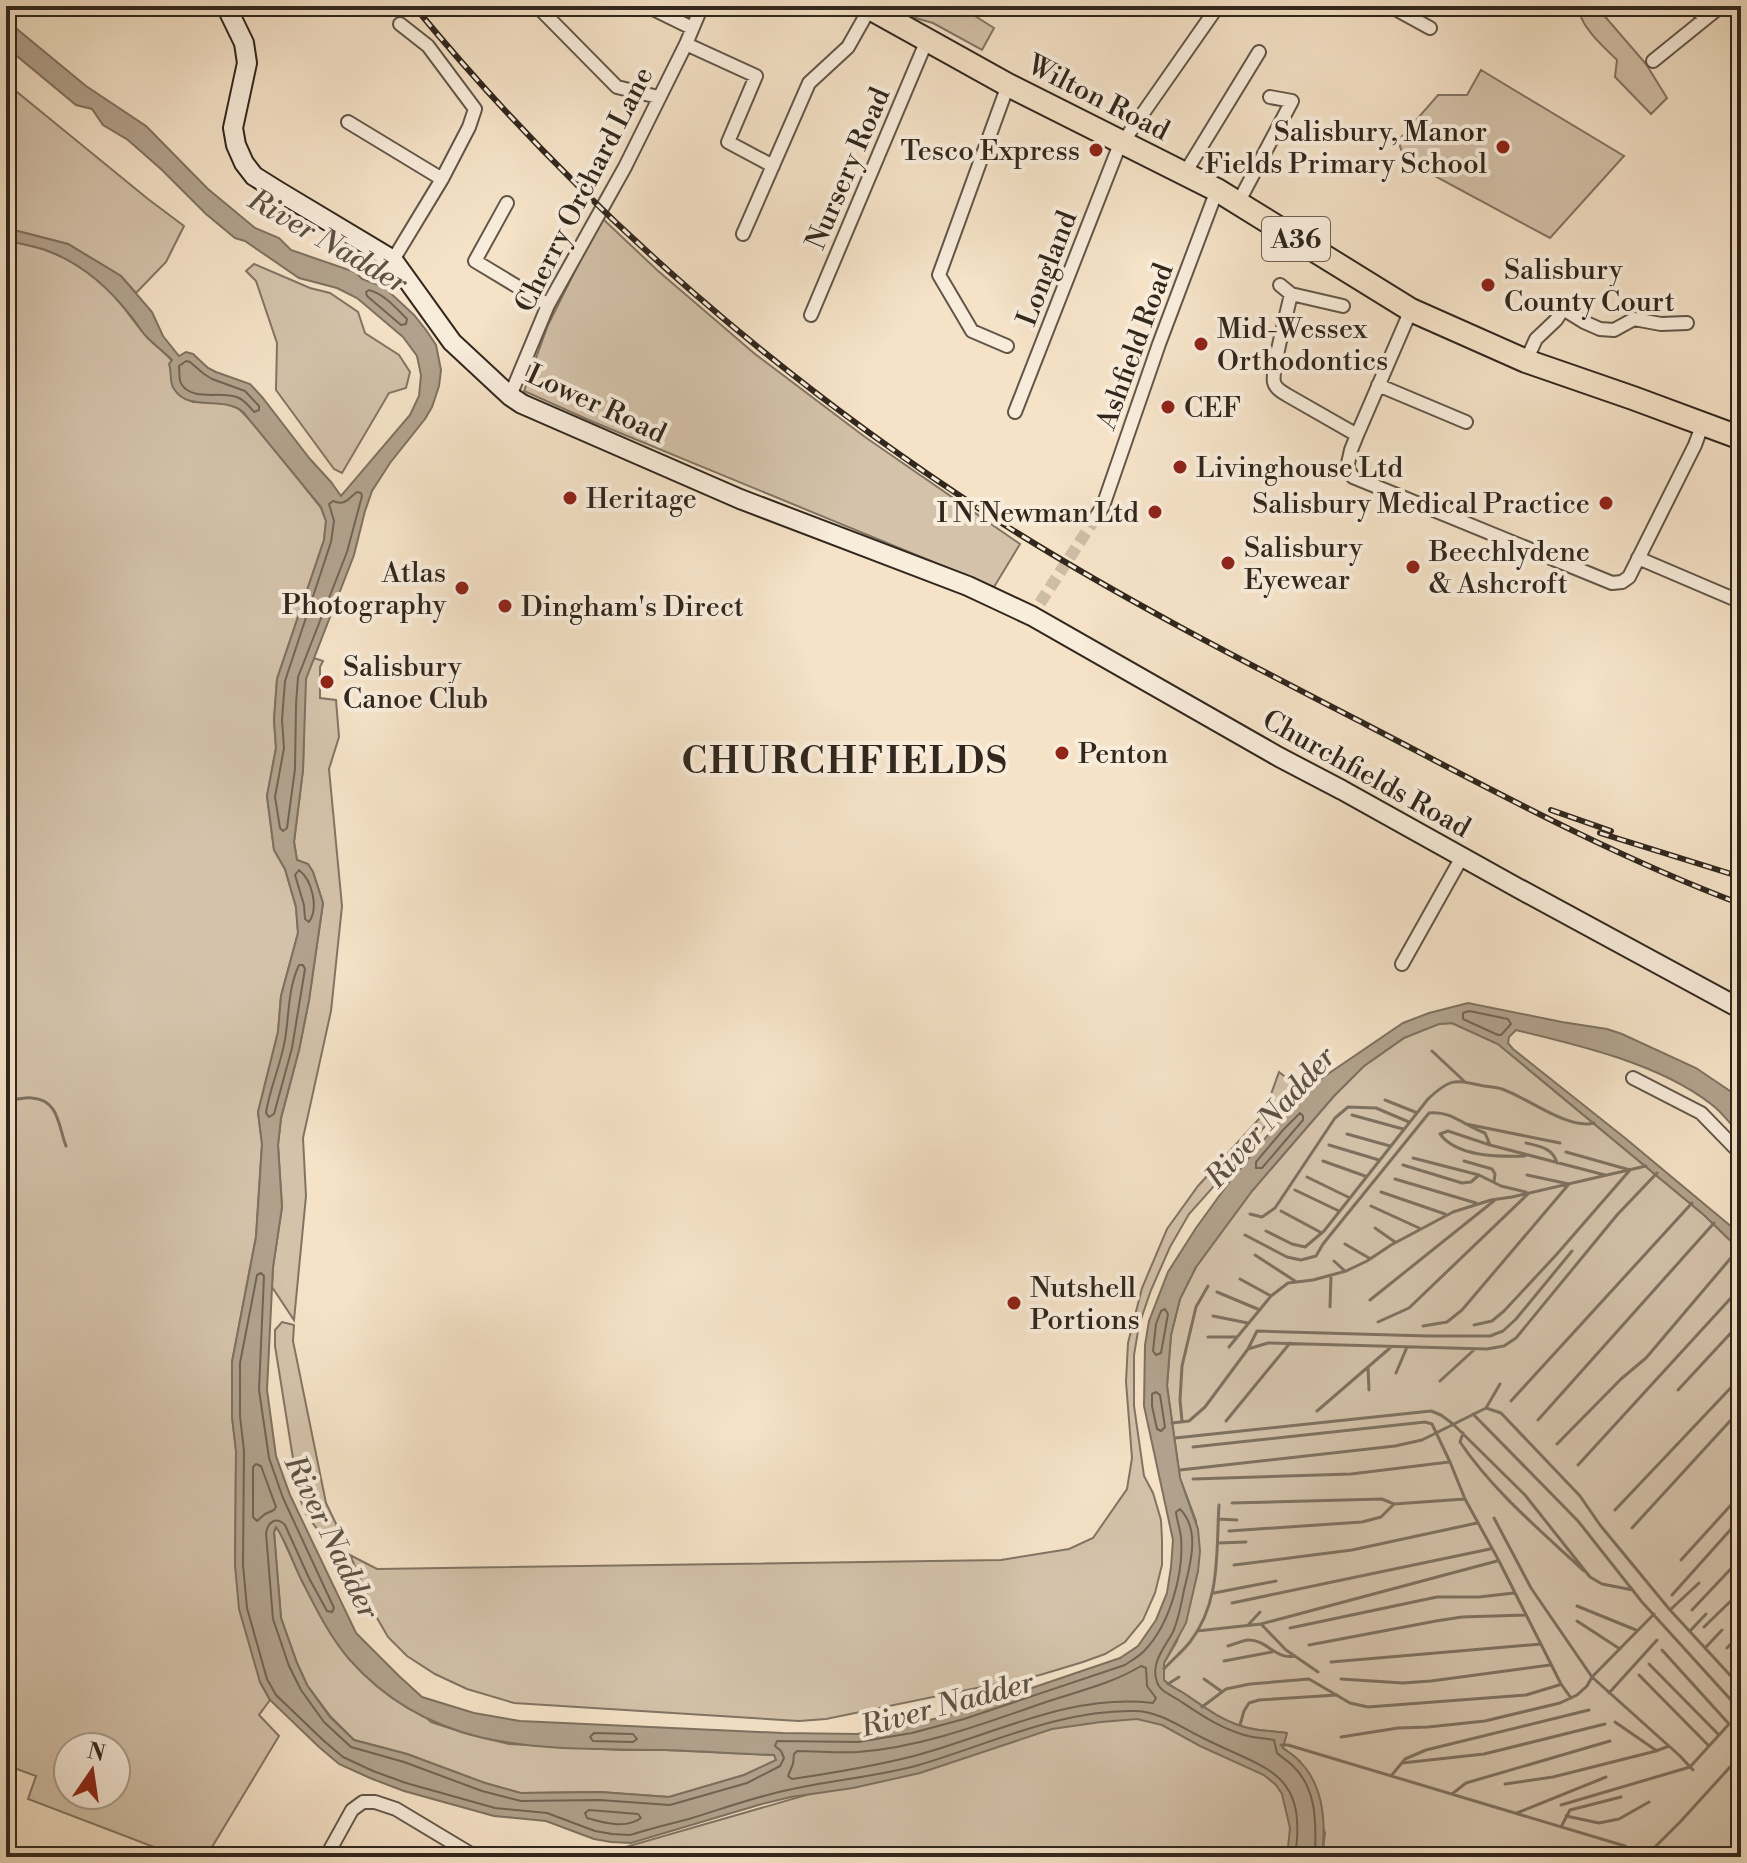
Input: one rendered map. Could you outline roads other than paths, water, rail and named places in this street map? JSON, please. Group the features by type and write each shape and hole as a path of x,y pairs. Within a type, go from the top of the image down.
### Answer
{"highway":[{"name":"Wilton Road","path":"868,7 1008,85 1217,190 1411,310 1526,361 1741,438"}],"street":[{"name":"Lower Road","path":"226,6 244,43 247,63 233,128 244,163 254,176 393,260 452,342 510,396 740,499 968,586"},
{"path":"537,6 617,87 658,97"},
{"path":"647,6 692,28"},
{"name":"Cherry Orchard Lane","path":"510,396 548,305 625,167 702,6"},
{"name":"Longland","path":"1015,412 1122,143 1218,6"},
{"path":"1390,6 1430,28"},
{"path":"1693,6 1705,18"},
{"path":"1653,61 1721,6"},
{"path":"743,234 809,83 848,47 868,7"},
{"path":"393,260 442,179 475,109 428,46 400,24"},
{"name":"Nursery Road","path":"811,315 927,40"},
{"path":"686,44 756,76 728,142 773,166"},
{"path":"1185,173 1259,52"},
{"path":"1007,346 972,331 939,275 1008,85"},
{"path":"1238,203 1292,101 1270,97"},
{"path":"348,122 442,179"},
{"name":"Ashfield Road","path":"1096,517 1103,506 1217,190"},
{"path":"507,203 475,261 548,305"},
{"path":"1280,285 1291,294 1343,306"},
{"path":"1291,294 1274,382 1278,390 1357,435"},
{"path":"1526,361 1536,339 1563,309 1600,329 1614,330 1634,319 1661,324 1687,323"},
{"path":"1411,310 1357,435 1347,468 1353,477 1612,583 1629,577 1703,423"},
{"path":"1378,385 1466,422"},
{"path":"1638,558 1741,602"},
{"name":"Churchfields Road","path":"968,586 1036,609 1210,719 1741,1009"},
{"path":"1402,964 1462,857"},
{"path":"1633,1078 1701,1113 1741,1154"},
{"path":"326,1857 352,1810 363,1802 375,1802 396,1809 476,1857"}],"water":[{"path":"6,20 86,86 146,126 208,189 255,228 279,238 291,250 355,272 362,279 384,287 414,315 436,345 441,370 432,407 372,491 354,555 306,679 303,770 294,842 297,860 308,864 313,872 323,903 309,1000 281,1118 278,1145 282,1207 273,1267 267,1390 276,1456 290,1495 356,1633 422,1697 474,1713 520,1721 857,1734 961,1712 1120,1658 1138,1646 1156,1620 1167,1593 1171,1567 1173,1540 1144,1406 1145,1345 1149,1321 1168,1272 1196,1228 1277,1124 1322,1078 1403,1023 1468,1003 1622,1034 1696,1068 1730,1091 1741,1104 1741,1135 1711,1104 1691,1090 1644,1067 1592,1049 1516,1030 1509,1037 1508,1043 1513,1049 1739,1233 1741,1251 1704,1215 1498,1044 1452,1023 1439,1024 1404,1038 1364,1066 1334,1096 1252,1191 1196,1267 1180,1299 1171,1335 1167,1386 1180,1478 1198,1529 1200,1551 1186,1623 1164,1663 1164,1680 1231,1722 1253,1729 1287,1733 1283,1748 1307,1770 1318,1793 1324,1831 1322,1857 1287,1857 1290,1828 1282,1794 1264,1775 1162,1725 1137,1719 1052,1729 920,1773 762,1804 631,1843 594,1839 546,1821 494,1816 404,1791 370,1778 339,1764 270,1700 260,1682 239,1609 235,1565 236,1451 232,1417 232,1362 256,1237 262,1144 258,1112 278,1032 281,996 298,933 296,907 285,869 274,850 267,796 276,748 274,720 277,679 324,540 326,521 321,507 243,412 235,407 197,402 180,396 172,383 169,364 172,360 145,335 106,289 85,271 61,257 6,240 6,228 68,244 121,276 152,312 163,336 179,356 186,352 193,354 208,368 250,384 341,496 410,415 419,396 421,375 417,356 403,337 357,298 337,288 299,278 245,241 235,238 128,140 103,125 92,109 76,105 6,47","holes":["276,1527 329,1632 342,1650 382,1691 418,1714 455,1730 535,1746 774,1755 776,1760 744,1775 669,1797 600,1792 521,1793 407,1754 354,1740 330,1717 307,1685 297,1663 281,1618"]}],"waterway":[{"path":"1432,1051 1464,1081"},
{"path":"1266,1231 1305,1247 1324,1231 1428,1099 1454,1082 1500,1088 1560,1118 1584,1124 1594,1123"},
{"path":"6,1099 32,1098 48,1103 56,1115 66,1146"},
{"path":"1385,1100 1415,1112"},
{"path":"1250,1214 1262,1217 1275,1208 1335,1118 1348,1107 1376,1108 1409,1122"},
{"path":"1245,1235 1287,1257 1301,1260 1316,1256 1429,1113 1451,1116 1485,1133 1490,1145 1605,1175"},
{"path":"1352,1115 1403,1129"},
{"path":"1466,1124 1560,1143"},
{"path":"1490,1145 1448,1131 1440,1134 1447,1142 1468,1151 1491,1156 1525,1156"},
{"path":"1347,1134 1390,1146"},
{"path":"1526,1143 1549,1151 1557,1163"},
{"path":"1329,1145 1379,1160"},
{"path":"1474,1325 1492,1321 1504,1311 1630,1170 1566,1152"},
{"path":"1413,1158 1479,1175"},
{"path":"1323,1161 1365,1176"},
{"path":"1464,1161 1492,1169 1494,1182"},
{"path":"1403,1165 1462,1183 1471,1182 1479,1175 1501,1186 1526,1192"},
{"path":"1229,1347 1271,1296 1288,1283 1346,1271 1453,1212 1491,1200 1646,1166"},
{"path":"1172,1423 1189,1421 1205,1407 1248,1349 1268,1343 1487,1349 1504,1346 1516,1338 1617,1215 1657,1173"},
{"path":"1423,1326 1447,1322 1462,1310 1569,1184 1527,1175"},
{"path":"1307,1177 1350,1198"},
{"path":"1395,1179 1476,1203"},
{"path":"1295,1190 1339,1211"},
{"path":"1381,1192 1445,1214"},
{"path":"1378,1322 1409,1308 1529,1193"},
{"path":"1370,1300 1495,1200"},
{"path":"1511,1401 1692,1203"},
{"path":"1371,1206 1419,1228"},
{"path":"1281,1211 1320,1232"},
{"path":"1538,1420 1714,1223"},
{"path":"1375,1228 1395,1242"},
{"path":"1345,1244 1369,1258"},
{"path":"1557,1444 1646,1358 1741,1246"},
{"path":"1248,1349 1257,1331 1490,1336 1503,1331 1516,1319 1572,1251"},
{"path":"1255,1255 1295,1281"},
{"path":"1334,1261 1345,1271"},
{"path":"1330,1307 1331,1275"},
{"path":"1240,1279 1271,1296"},
{"path":"1182,1421 1182,1366 1196,1307 1208,1286"},
{"path":"1578,1465 1741,1287"},
{"path":"1217,1292 1260,1310"},
{"path":"1213,1316 1248,1323"},
{"path":"1678,1390 1741,1322"},
{"path":"1208,1337 1237,1337"},
{"path":"1226,1421 1290,1343"},
{"path":"1396,1373 1407,1347"},
{"path":"1317,1411 1390,1348"},
{"path":"1440,1381 1475,1349"},
{"path":"1368,1367 1369,1390"},
{"path":"1615,1510 1741,1377"},
{"path":"1486,1408 1500,1384"},
{"path":"1180,1470 1395,1446 1422,1440 1486,1408 1501,1413 1580,1496 1670,1610 1741,1687"},
{"path":"1632,1528 1741,1409"},
{"path":"1175,1438 1431,1411 1453,1424 1525,1495 1590,1577 1602,1584 1633,1590"},
{"path":"1473,1414 1578,1521 1642,1602 1741,1711"},
{"path":"1193,1447 1425,1422 1432,1424 1465,1499 1571,1698"},
{"path":"1463,1433 1460,1442 1473,1460 1518,1510 1584,1571"},
{"path":"1193,1479 1351,1474 1449,1462"},
{"path":"1681,1560 1741,1494"},
{"path":"1232,1503 1382,1499 1394,1504 1465,1499"},
{"path":"1229,1531 1362,1522 1381,1517 1394,1504"},
{"path":"1164,1669 1190,1642 1207,1610 1217,1559 1219,1505"},
{"path":"1494,1518 1531,1588 1592,1677 1654,1614"},
{"path":"1672,1595 1741,1518"},
{"path":"1218,1519 1237,1520"},
{"path":"1234,1565 1352,1550 1477,1523"},
{"path":"1218,1543 1246,1542"},
{"path":"1232,1603 1490,1549"},
{"path":"1692,1610 1741,1558"},
{"path":"1261,1624 1497,1561"},
{"path":"1214,1593 1276,1581"},
{"path":"1670,1610 1699,1583"},
{"path":"1704,1627 1741,1591"},
{"path":"1290,1628 1437,1597 1514,1593"},
{"path":"1577,1606 1636,1630"},
{"path":"1249,1624 1260,1612"},
{"path":"1690,1631 1706,1614"},
{"path":"1309,1645 1462,1617 1526,1615"},
{"path":"1577,1621 1620,1649"},
{"path":"1197,1631 1261,1624 1286,1650 1318,1672"},
{"path":"1706,1647 1722,1630"},
{"path":"1727,1648 1741,1633"},
{"path":"1228,1646 1246,1640 1254,1641 1282,1655 1294,1656"},
{"path":"1609,1693 1657,1640"},
{"path":"1331,1662 1541,1644"},
{"path":"1561,1805 1690,1767 1729,1724 1662,1650"},
{"path":"1224,1661 1272,1652"},
{"path":"1736,1660 1741,1655"},
{"path":"1649,1664 1719,1735"},
{"path":"1341,1679 1403,1683 1550,1665"},
{"path":"1639,1675 1709,1746"},
{"path":"1168,1684 1179,1677"},
{"path":"1341,1737 1398,1728 1485,1721 1560,1703 1577,1695 1592,1677 1693,1770"},
{"path":"1204,1679 1221,1691"},
{"path":"1202,1707 1226,1689 1309,1679 1350,1703 1368,1707 1526,1695 1559,1685"},
{"path":"1240,1725 1249,1703 1337,1695"},
{"path":"1391,1776 1405,1759 1426,1750 1589,1710"},
{"path":"1615,1722 1657,1751"},
{"path":"1402,1763 1484,1754 1605,1724"},
{"path":"1452,1794 1466,1783 1610,1741"},
{"path":"1281,1745 1625,1846 1636,1857"},
{"path":"1505,1784 1553,1777 1669,1746"},
{"path":"1645,1857 1741,1755"},
{"path":"1517,1813 1606,1777"},
{"path":"1561,1827 1570,1810 1621,1797"},
{"path":"1566,1816 1599,1823 1619,1819 1649,1802"}],"tunnel":[{"path":"1040,603 1096,517"}],"railway":[{"path":"414,6 479,82 547,154 692,292 847,417 928,474 1054,556 1232,655 1551,820 1741,904"},
{"path":"1551,810 1611,831"},
{"path":"1600,833 1741,877"}],"place":[{"name":"Salisbury, Manor Fields Primary School","path":"1503,147"},
{"name":"Tesco Express","path":"1096,150"},
{"name":"Salisbury County Court","path":"1488,285"},
{"name":"Mid-Wessex Orthodontics","path":"1201,344"},
{"name":"CEF","path":"1168,407"},
{"name":"Livinghouse Ltd","path":"1180,467"},
{"name":"Heritage","path":"570,498"},
{"name":"Salisbury Medical Practice","path":"1606,503"},
{"name":"I N Newman Ltd","path":"1155,512"},
{"name":"Salisbury Eyewear","path":"1228,563"},
{"name":"Beechlydene & Ashcroft","path":"1413,567"},
{"name":"Atlas Photography","path":"462,588"},
{"name":"Dingham's Direct","path":"505,606"},
{"name":"Salisbury Canoe Club","path":"327,682"},
{"name":"Penton","path":"1062,753"},
{"name":"Nutshell Portions","path":"1014,1303"}],"district":[{"name":"CHURCHFIELDS","path":"845,760"}],"water label":[{"name":"River Nadder","path":"328,241"},
{"name":"River Nadder","path":"1270,1117"},
{"name":"River Nadder","path":"332,1537"},
{"name":"River Nadder","path":"947,1704"}]}
